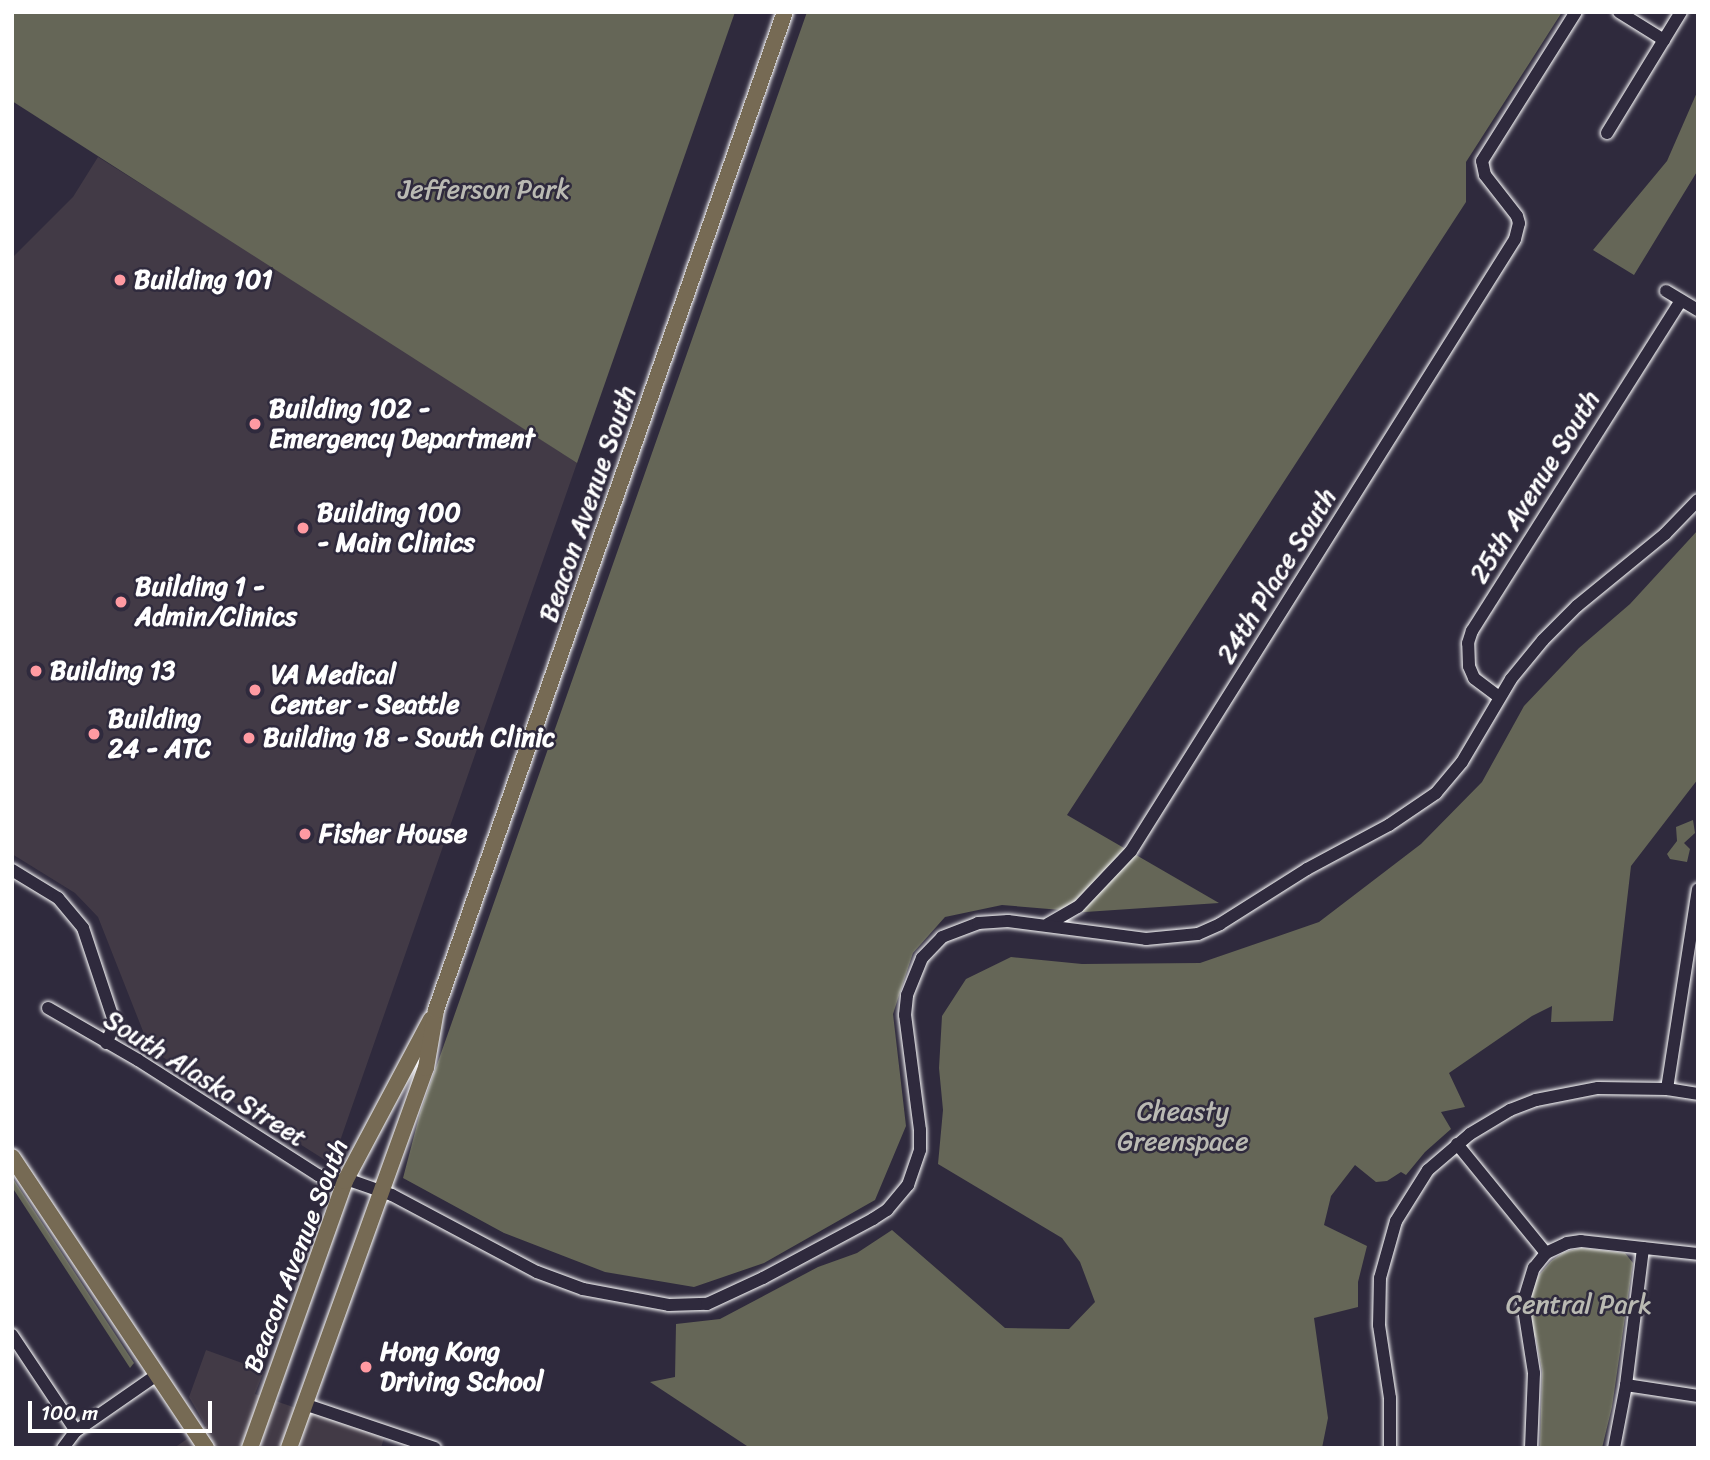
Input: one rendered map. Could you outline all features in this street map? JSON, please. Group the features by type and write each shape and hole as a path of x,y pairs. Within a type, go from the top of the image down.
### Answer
{"main road":[{"name":"Beacon Avenue South","path":"289,1448 426,1068 436,1010 785,12"},
{"name":"Beacon Avenue South","path":"252,1442 345,1181 392,1087 436,1010"},
{"path":"12,1157 155,1376 206,1448"},
{"path":"240,1448 252,1442"}],"street":[{"name":"24th Place South","path":"1048,924 1078,907 1131,851 1518,230 1517,216 1482,168 1482,162 1576,12"},
{"path":"1619,12 1664,40"},
{"path":"1607,133 1681,12"},
{"path":"1666,291 1698,310"},
{"name":"25th Avenue South","path":"1499,697 1474,678 1469,666 1468,643 1472,631 1681,300"},
{"name":"South Alaska Street","path":"48,1008 138,1060 318,1175 382,1191 537,1272 583,1289 669,1305 707,1304 873,1219 887,1210 908,1185 920,1150 920,1130 905,1015 912,978 929,948 942,937 978,923 1008,920 1146,939 1198,934 1220,924 1307,869 1389,825 1436,793 1462,762 1499,697 1526,660 1558,625 1665,534 1698,500"},
{"path":"12,870 58,898 83,928 115,1024 106,1043"},
{"path":"1667,1089 1698,889"},
{"path":"1390,1448 1389,1382 1379,1311 1382,1261 1401,1210 1428,1170 1457,1143 1484,1124 1536,1100 1598,1088 1667,1089 1698,1094"},
{"path":"1457,1143 1546,1253"},
{"path":"1531,1448 1534,1373 1523,1303 1534,1268 1546,1253 1567,1243 1581,1241 1698,1254"},
{"path":"1614,1448 1626,1385 1643,1248"},
{"path":"12,1335 76,1431"},
{"path":"63,1448 76,1431 155,1376"},
{"path":"1626,1385 1698,1396"},
{"path":"304,1404 435,1448"}],"shaded area":[{"name":"VA Medical Center - Seattle","path":"98,157 345,312 577,463 333,1161 325,1160 150,1049 98,917 75,893 12,854 12,258 73,197"},
{"path":"206,1350 264,1371 255,1394 384,1438 381,1448 174,1448 206,1426 189,1397"}],"green space":[{"name":"Jefferson Park","path":"12,12 735,12 577,463 12,101"},
{"path":"807,12 1562,12 1466,162 1466,202 1067,815 1219,903 1085,912 1002,905 945,917 913,953 893,1014 906,1126 875,1200 764,1263 694,1287 605,1272 504,1233 403,1178 420,1113"},
{"path":"1698,90 1698,170 1634,275 1593,250 1667,161"},
{"name":"Cheasty Greenspace","path":"1698,530 1698,779 1631,866 1613,1021 1551,1022 1552,1006 1532,1016 1449,1073 1465,1107 1441,1112 1451,1129 1425,1152 1406,1175 1401,1172 1387,1181 1376,1182 1355,1165 1331,1196 1324,1225 1367,1246 1358,1282 1358,1307 1314,1318 1328,1418 1322,1448 750,1448 650,1382 675,1377 676,1324 720,1319 818,1267 857,1253 892,1230 1005,1328 1069,1329 1095,1302 1080,1262 1062,1238 938,1164 943,1110 939,1068 942,1016 966,979 1011,957 1082,964 1200,963 1319,922 1421,844 1482,782 1524,706 1579,648 1630,604"},
{"path":"1693,820 1695,833 1684,843 1690,849 1687,862 1670,859 1667,854 1677,841 1676,827"},
{"path":"12,1177 134,1363 130,1368 12,1187"},
{"name":"Central Park","path":"1581,1248 1625,1253 1633,1263 1612,1407 1602,1448 1540,1448 1542,1371 1536,1338 1532,1334 1531,1292 1538,1276 1551,1261 1564,1252"}],"place":[{"name":"Building 101","path":"120,280"},
{"name":"Building 102 - Emergency Department","path":"255,424"},
{"name":"Building 100 - Main Clinics","path":"303,528"},
{"name":"Building 1 - Admin/Clinics","path":"121,602"},
{"name":"Building 13","path":"36,671"},
{"name":"VA Medical Center - Seattle","path":"255,690"},
{"name":"Building 24 - ATC","path":"94,734"},
{"name":"Building 18 - South Clinic","path":"249,738"},
{"name":"Fisher House","path":"305,834"},
{"name":"Hong Kong Driving School","path":"366,1367"}]}
